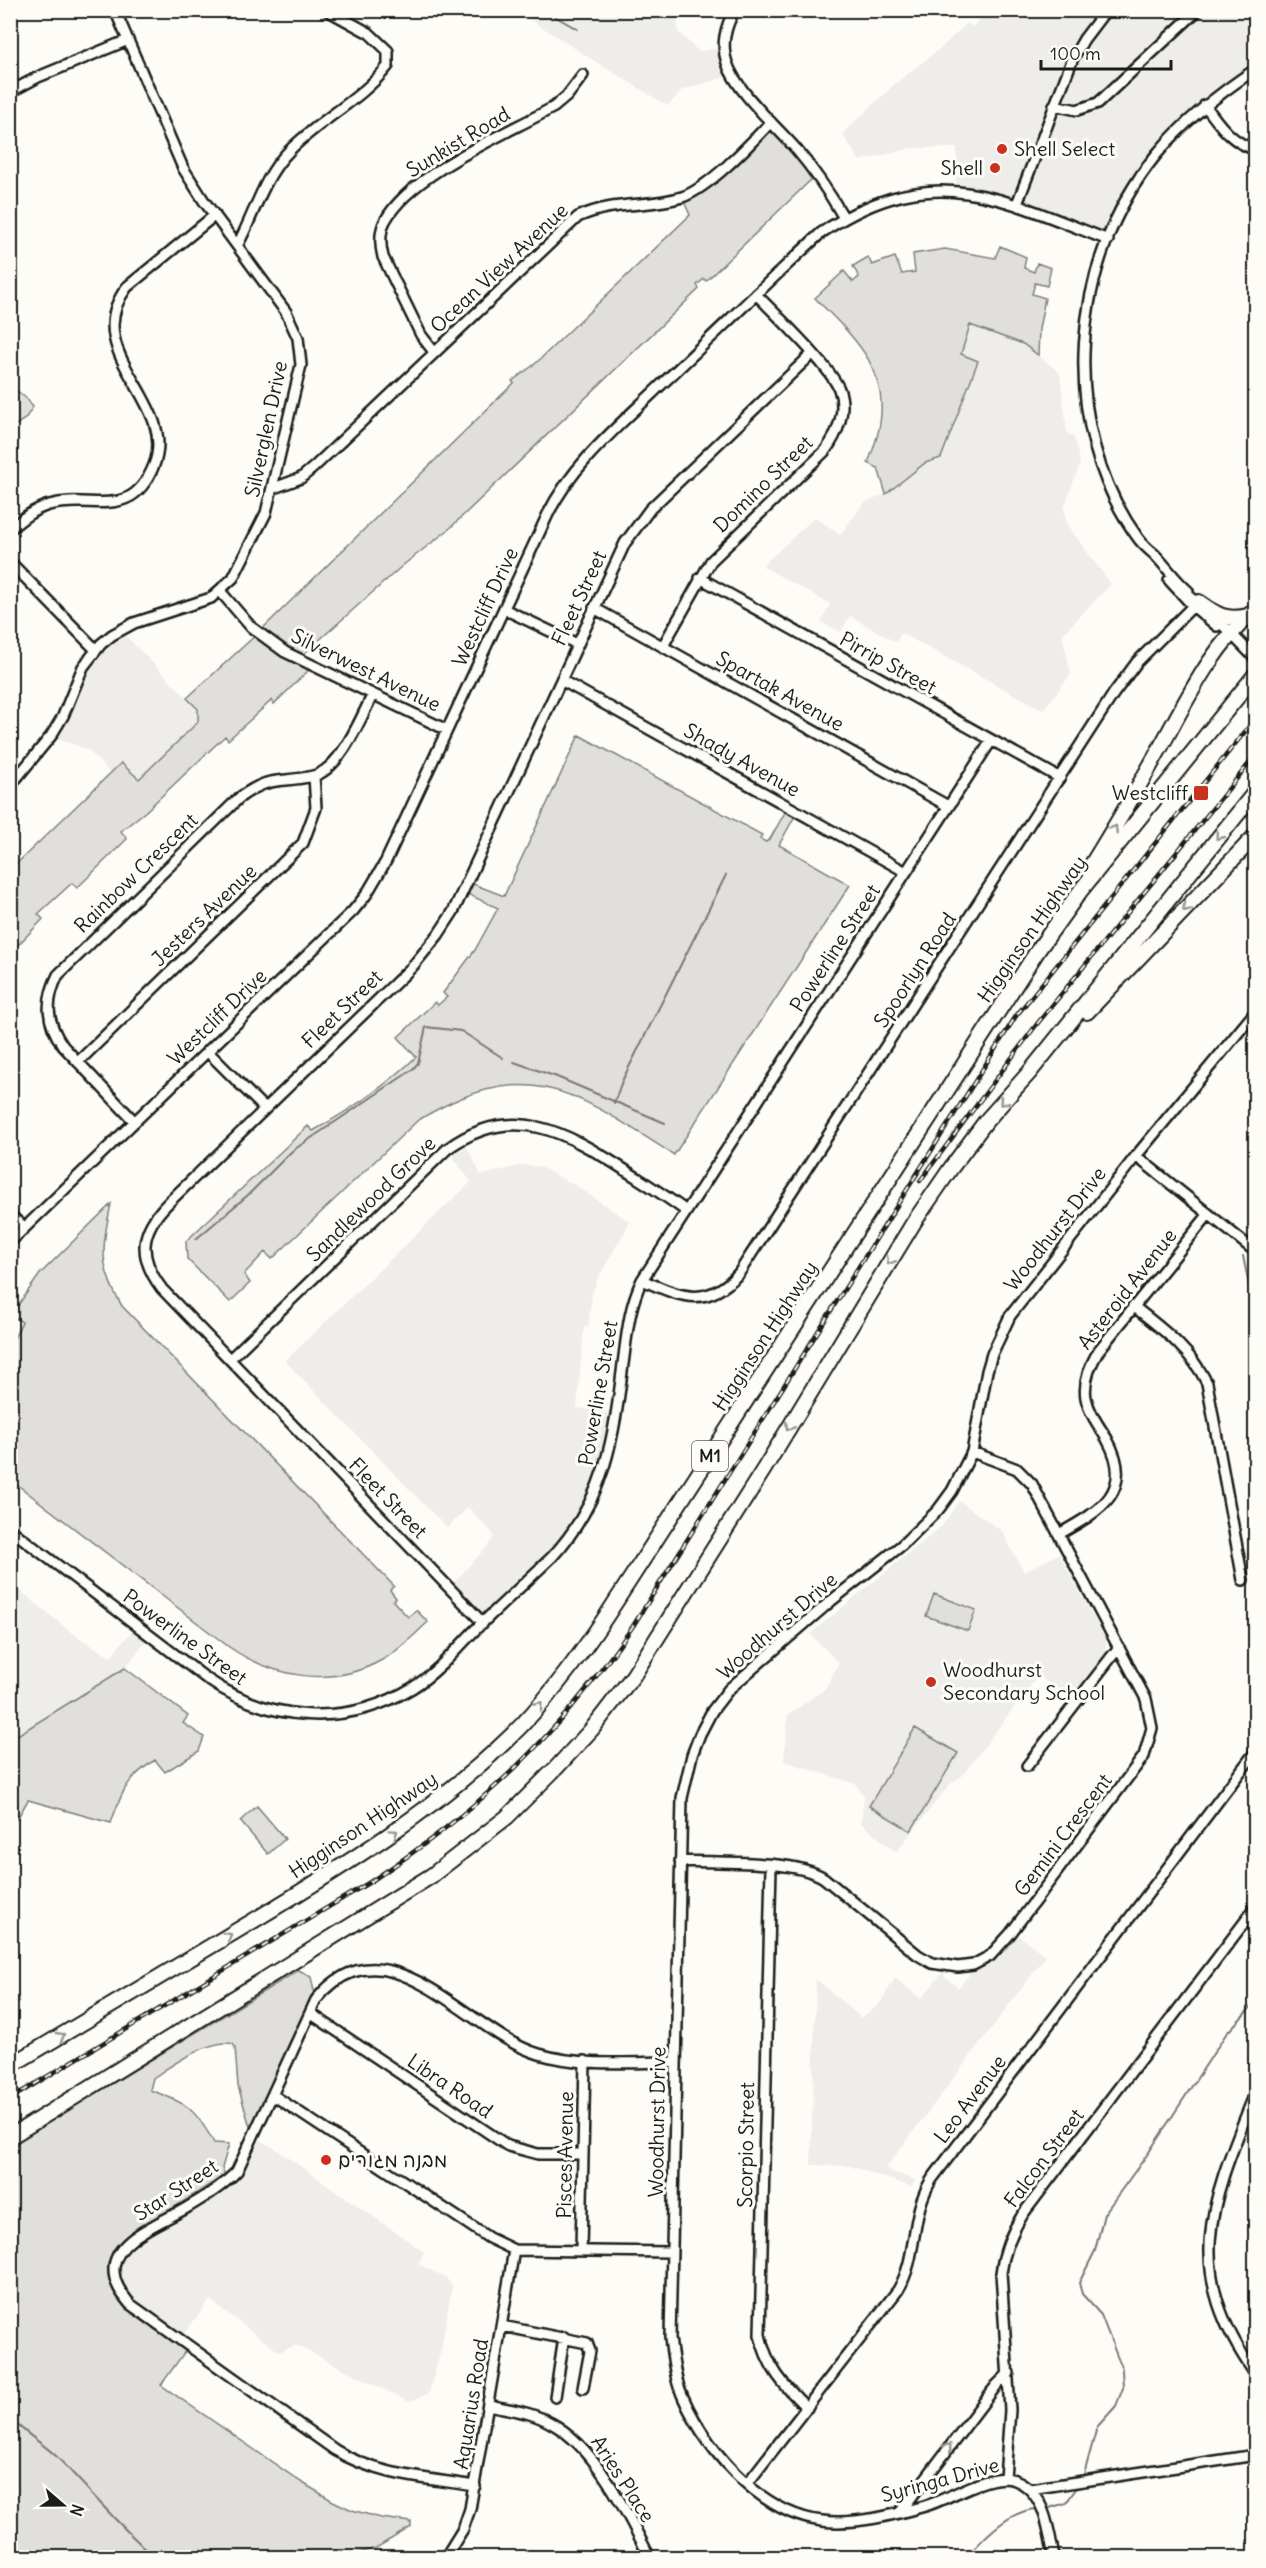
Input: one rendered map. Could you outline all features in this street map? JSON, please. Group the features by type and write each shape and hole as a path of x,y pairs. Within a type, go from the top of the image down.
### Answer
{"highway":[{"path":"1196,604 1230,619 1252,613"},
{"path":"1038,950 1128,806 1203,672 1230,634 1252,613"},
{"name":"Higginson Highway","path":"10,2066 376,1845 425,1811 513,1734 562,1678 601,1624 1038,950 1082,890 1252,678"},
{"path":"10,2137 430,1876 507,1817 557,1767 592,1729 633,1676 764,1469 914,1222 987,1121 1029,1073 1256,791"},
{"path":"1029,1073 1256,835"}],"street":[{"name":"Silverglen Drive","path":"10,786 51,736 63,716 81,673 96,650 112,635 134,623 201,603 220,591 233,578 266,513 299,380 301,351 298,338 286,312 183,168 115,10"},
{"path":"238,244 265,184 278,163 290,150 359,94 388,66 388,51 378,39 327,10"},
{"path":"735,10 725,37 727,65 737,82 797,151 844,218"},
{"path":"1017,204 1073,58 1106,10"},
{"path":"1054,105 1077,110 1098,103 1198,10"},
{"path":"10,92 38,76 128,40"},
{"path":"1256,69 1220,92 1182,126 1155,156 1128,197 1108,240 1087,315 1084,370 1086,402 1101,465 1126,519 1157,567 1256,659"},
{"name":"Sunkist Road","path":"434,352 421,335 383,257 380,245 384,222 404,198 431,176 554,107 567,96 583,75"},
{"path":"1205,105 1238,142 1256,149"},
{"name":"Ocean View Avenue","path":"274,488 301,478 314,467 578,217 626,203 685,196 708,180 771,122"},
{"name":"Westcliff Drive","path":"10,1242 353,911 366,895 386,861 557,496 578,467 821,233 844,218 879,201 942,190 978,193 1017,204 1108,240"},
{"path":"10,529 25,516 50,504 122,501 136,492 151,473 157,457 156,434 148,409 117,349 111,326 112,315 118,299 127,288 215,215"},
{"name":"Domino Street","path":"663,646 711,561 825,451 835,436 840,418 838,388 812,354 756,294"},
{"name":"Fleet Street","path":"483,1623 152,1275 146,1262 145,1243 150,1222 264,1108 412,967 438,935 466,887 624,543 639,521 812,354"},
{"path":"1145,547 1196,604"},
{"path":"10,562 96,650"},
{"name":"Pirrip Street","path":"700,578 1060,778"},
{"name":"Silverwest Avenue","path":"220,591 251,627 285,652 372,696 447,730"},
{"name":"Spoorlyn Road","path":"642,1280 682,1297 692,1297 714,1292 739,1273 1125,678 1196,604"},
{"name":"Spartak Avenue","path":"594,608 948,806"},
{"path":"504,609 577,644"},
{"name":"Shady Avenue","path":"561,680 906,872"},
{"path":"314,776 325,771 347,744 372,696"},
{"name":"Powerline Street","path":"10,1529 232,1696 276,1711 323,1716 359,1711 382,1703 420,1682 564,1545 592,1501 612,1443 630,1312 642,1280 992,741"},
{"name":"Jesters Avenue","path":"78,1062 303,843 316,808 317,792 314,776"},
{"name":"Rainbow Crescent","path":"134,1121 55,1034 48,1017 52,987 64,967 239,798 270,781 314,776"},
{"name":"Woodhurst Drive","path":"747,2484 705,2438 679,2385 670,2338 682,1798 686,1776 700,1734 712,1711 729,1689 920,1529 952,1491 972,1452 989,1363 1010,1316 1136,1156 1256,1011"},
{"path":"207,1051 264,1108"},
{"name":"Sandlewood Grove","path":"230,1359 447,1149 471,1134 518,1125 559,1131 594,1150 686,1211"},
{"path":"1136,1156 1256,1252"},
{"path":"10,1215 24,1227"},
{"name":"Asteroid Avenue","path":"1059,1534 1094,1514 1111,1497 1117,1482 1118,1468 1086,1398 1085,1382 1091,1365 1099,1350 1133,1306 1208,1215"},
{"path":"1133,1306 1176,1340 1195,1362 1207,1383 1244,1581"},
{"name":"Gemini Crescent","path":"680,1861 798,1867 817,1873 918,1955 932,1963 964,1967 990,1956 1031,1907 1148,1750 1152,1728 1151,1712 1141,1687 1032,1484 1010,1465 972,1452"},
{"path":"1027,1766 1119,1647"},
{"name":"Leo Avenue","path":"747,2484 906,2277 919,2205 932,2179 1256,1751"},
{"name":"Scorpio Street","path":"771,1866 760,2335 771,2368 781,2382 807,2408"},
{"name":"Falcon Street","path":"1005,2478 1010,2410 1001,2273 1004,2252 1011,2235 1030,2204 1256,1907"},
{"name":"Star Street","path":"475,2486 356,2463 130,2304 118,2288 114,2266 119,2253 125,2245 142,2232 188,2207 231,2177 240,2165 316,2000 334,1981 362,1970 391,1970 420,1983 493,2032 537,2054 585,2061 676,2062"},
{"name":"Libra Road","path":"310,2013 508,2146 538,2154 582,2154"},
{"name":"Pisces Avenue","path":"581,2250 585,2061"},
{"path":"1256,2091 1225,2167 1213,2205 1208,2248 1214,2293 1229,2335 1256,2375"},
{"path":"273,2094 489,2238 514,2250 671,2252"},
{"name":"Aquarius Road","path":"445,2558 463,2529 475,2486 514,2250"},
{"path":"502,2326 584,2342 590,2351 584,2388"},
{"path":"555,2397 564,2337"},
{"path":"901,2511 996,2386 1009,2373"},
{"name":"Aries Place","path":"489,2405 540,2417 577,2441 599,2469 650,2558"},
{"path":"1054,2558 1045,2518 1030,2489 1256,2455"},
{"name":"Syringa Drive","path":"747,2484 776,2504 821,2521 848,2521 925,2506 1005,2478 1013,2479 1030,2489"}],"shaded area":[{"path":"517,11 677,11 678,32 698,51 724,48 732,75 682,90 668,106"},
{"path":"988,11 1255,11 1255,69 1221,92 1155,156 1108,241 1017,205 956,192 957,148 911,148 860,161 842,134 896,83 942,47 967,23 972,27"},
{"path":"771,122 815,176 706,281 704,279 697,285 699,289 448,530 402,566 298,659 312,667 274,704 272,700 228,740 225,736 146,811 121,831 127,839 77,888 72,883 38,914 43,919 18,945 14,943 11,949 11,869 121,763 139,779 198,722 198,709 187,698 258,633 514,383 512,381 535,364 690,215 682,197"},
{"path":"1000,246 1026,257 1024,268 1034,272 1037,263 1051,268 1047,286 1035,283 1032,294 1045,298 1039,329 1038,355 1023,344 970,325 961,354 978,361 941,458 925,463 886,494 878,468 868,463 879,428 881,403 879,385 873,368 854,339 815,298 844,271 853,282 859,277 853,266 868,257 872,265 895,257 902,274 915,272 913,254 945,249 995,258"},
{"path":"970,325 1023,344 1060,373 1067,433 1074,437 1080,463 1064,508 1067,525 1111,584 1062,635 1071,674 1043,710 901,633 896,642 850,616 841,632 821,622 830,604 762,566 815,517 840,535 864,503 886,494 925,463 941,458 978,361 960,354"},
{"path":"10,385 33,407 25,419 11,428"},
{"path":"120,630 198,709 199,722 139,779 121,763 110,773 88,750 51,736 83,667"},
{"path":"579,735 762,835 760,839 766,842 788,807 797,812 779,845 850,885 674,1155 609,1114 579,1099 551,1089 522,1086 490,1089 456,1100 417,1121 272,1259 265,1252 244,1274 250,1283 230,1302 187,1259 186,1241 308,1126 313,1131 340,1115 380,1088 416,1057 398,1037 435,1002 438,1005 447,997 443,993 475,950 498,908 463,892 468,882 504,896"},
{"path":"467,1147 481,1175 524,1165 540,1167 578,1187 630,1222 597,1280 592,1294 588,1327 584,1327 577,1408 616,1414 612,1442 574,1532 483,1623 449,1588 492,1541 494,1535 468,1507 447,1528 285,1361 471,1182 453,1157 454,1153"},
{"path":"111,1204 104,1256 109,1279 122,1306 394,1586 390,1590 396,1598 393,1601 408,1617 416,1610 428,1622 382,1660 363,1669 343,1674 304,1676 284,1672 246,1658 11,1480 11,1344 22,1322 11,1315 40,1274"},
{"name":"Woodhurst Secondary School","path":"959,1501 1002,1531 1024,1572 1059,1554 1106,1640 1106,1655 1072,1698 1038,1676 962,1776 951,1783 896,1852 861,1823 864,1796 856,1784 784,1761 788,1715 826,1688 839,1663 810,1634 943,1525"},
{"path":"10,1582 72,1633 110,1657 136,1626 149,1636 125,1668 11,1739"},
{"path":"934,1594 976,1610 968,1631 926,1616"},
{"path":"125,1668 188,1716 183,1723 204,1737 199,1751 165,1772 155,1760 137,1773 118,1802 111,1823 28,1800 17,1819 11,1823 11,1739"},
{"path":"915,1728 958,1753 911,1831 869,1806"},
{"path":"257,1806 285,1839 268,1854 240,1821"},
{"path":"1017,1934 1046,1956 885,2169 915,2180 912,2187 850,2166 811,2165 816,1979 861,2018 879,2005 895,1978 921,1999 943,1972 945,1977 958,1988 973,1970 1001,1955"},
{"path":"299,1970 311,1977 314,1991 251,2130 238,2086 233,2044 224,2043 203,2049 180,2060 153,2078 150,2090 189,2108 214,2143 229,2144 222,2168 225,2175 123,2240 111,2258 109,2275 114,2290 124,2305 155,2330 186,2350 161,2385 301,2482 333,2501 352,2510 381,2518 411,2522 411,2527 376,2548 345,2557 11,2558 11,2145"},
{"path":"254,2137 273,2147 424,2252 418,2264 446,2278 452,2286 441,2350 429,2393 409,2402 296,2345 279,2352 210,2300 180,2338 128,2298 117,2274 118,2263 129,2243 232,2177"}],"waterway":[{"path":"544,10 577,29"},
{"path":"614,1103 622,1081 726,875"},
{"path":"196,1239 248,1195 292,1151 412,1070 418,1063 426,1027 461,1031 503,1058"},
{"path":"514,1062 557,1077 665,1123"},
{"path":"1243,1256 1256,1319"},
{"path":"1083,2478 1097,2427 1116,2406 1123,2388 1122,2369 1101,2315 1082,2294 1079,2283 1095,2251 1104,2214 1149,2152 1226,2034 1256,2002"},
{"path":"10,2417 57,2457 117,2521 156,2558"},
{"path":"1046,2509 1066,2503 1080,2483"},
{"path":"966,2558 980,2542 1008,2519 1028,2510 1038,2509"}],"railway":[{"path":"10,2099 370,1882 448,1826 482,1798 546,1736 576,1702 633,1626 1016,1016 1256,718"},
{"path":"920,1181 1037,1024 1256,755"}],"place":[{"name":"Shell Select","path":"1002,149"},
{"name":"Shell","path":"995,168"},
{"name":"Westcliff","path":"1201,793"},
{"name":"Woodhurst Secondary School","path":"931,1682"},
{"name":"מבנה מגורים","path":"326,2160"}]}
